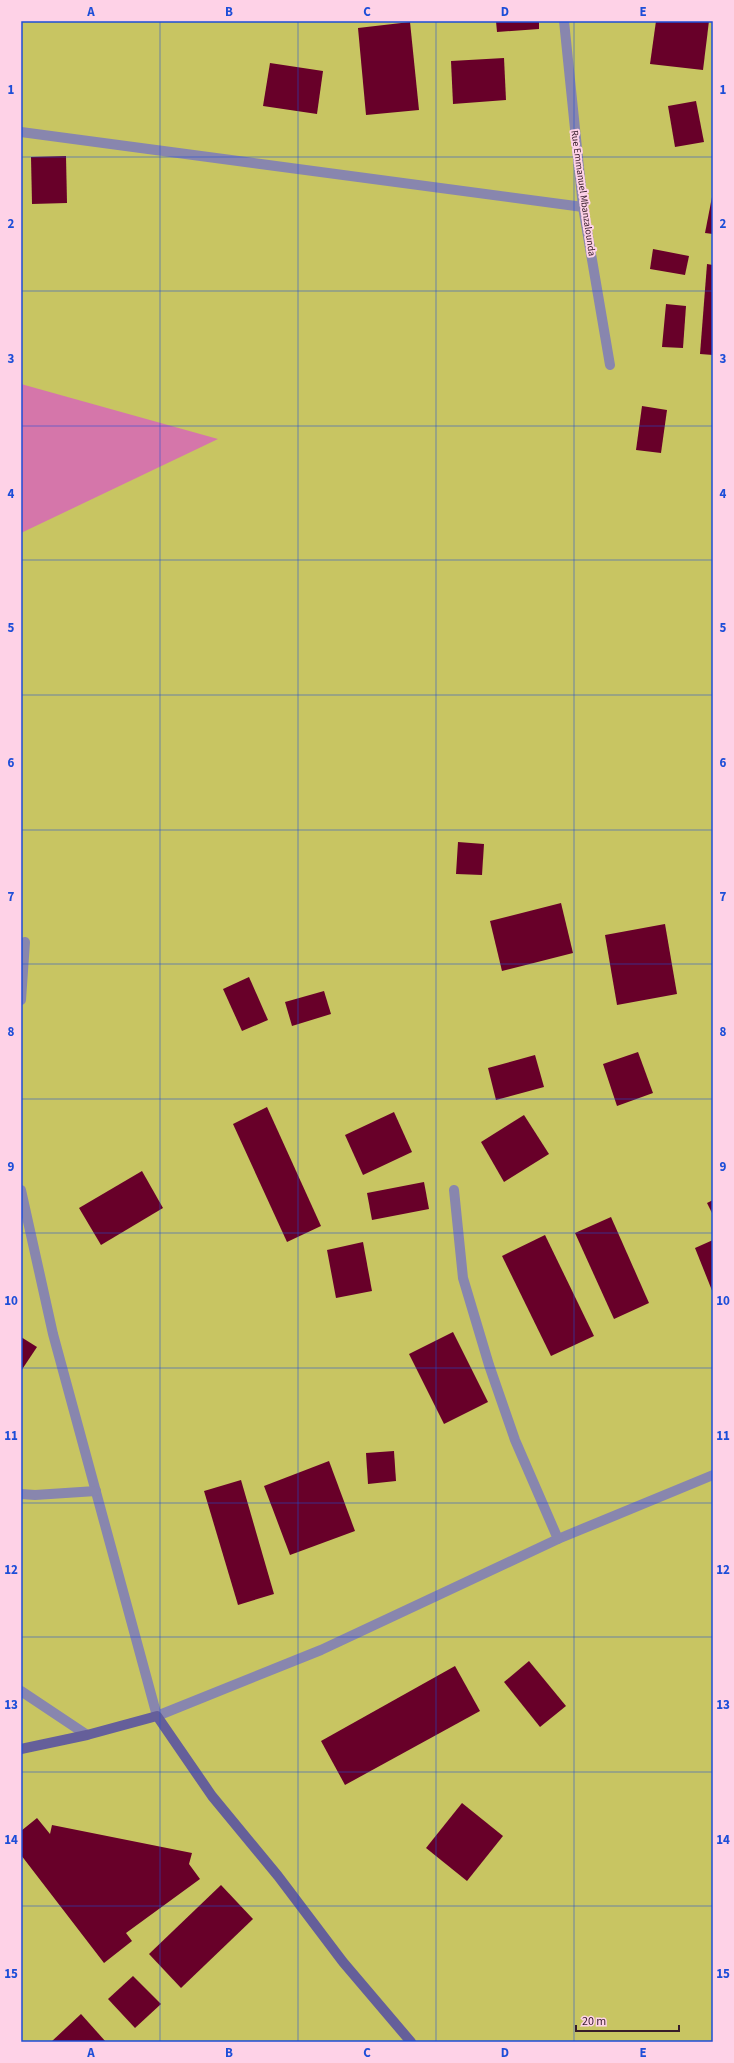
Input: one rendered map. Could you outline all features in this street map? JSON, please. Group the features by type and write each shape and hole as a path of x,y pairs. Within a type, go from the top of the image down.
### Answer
{"street":[{"name":"Rue Emmanuel Mbanzalounda","path":"564,21 583,207 610,365"},
{"path":"21,132 583,207"},
{"path":"21,1000 25,942"},
{"path":"21,1190 53,1334 157,1716 212,1796 278,1876 343,1962 411,2042"},
{"path":"454,1190 463,1278 489,1365 515,1440 558,1539"},
{"path":"21,1750 87,1735 157,1716 321,1650 558,1539 713,1475"},
{"path":"21,1494 96,1491"},
{"path":"21,1691 87,1735"}],"shaded area":[{"path":"21,21 713,21 713,2042 21,2042"},
{"path":"21,384 218,439 21,533"}],"building":[{"path":"496,21 539,21 539,29 497,32"},
{"path":"656,21 709,21 703,70 650,64"},
{"path":"410,22 419,110 366,115 358,28"},
{"path":"504,58 506,100 453,104 451,61"},
{"path":"270,63 323,71 317,114 263,106"},
{"path":"696,101 704,142 675,147 668,106"},
{"path":"66,156 67,203 32,204 31,157"},
{"path":"713,197 713,234 705,233"},
{"path":"653,249 689,256 685,275 650,269"},
{"path":"707,264 713,265 713,355 700,354"},
{"path":"666,304 686,306 683,348 662,347"},
{"path":"642,406 667,410 661,453 636,450"},
{"path":"458,842 484,844 482,875 456,874"},
{"path":"561,903 573,953 502,971 490,921"},
{"path":"665,924 677,994 617,1005 605,935"},
{"path":"249,977 268,1020 242,1031 223,989"},
{"path":"324,991 331,1014 292,1026 285,1002"},
{"path":"638,1052 653,1093 617,1106 603,1064"},
{"path":"535,1055 544,1087 496,1100 488,1068"},
{"path":"267,1107 321,1226 287,1242 233,1124"},
{"path":"394,1112 412,1152 363,1175 345,1135"},
{"path":"524,1115 549,1154 504,1182 481,1142"},
{"path":"142,1171 163,1208 101,1245 79,1208"},
{"path":"424,1182 429,1209 372,1220 367,1193"},
{"path":"713,1200 713,1215 707,1203"},
{"path":"611,1217 649,1303 614,1319 575,1233"},
{"path":"545,1235 594,1336 551,1356 502,1256"},
{"path":"713,1240 713,1293 695,1248"},
{"path":"363,1242 372,1291 336,1298 327,1250"},
{"path":"453,1332 488,1402 444,1424 409,1354"},
{"path":"21,1337 37,1347 21,1371"},
{"path":"394,1451 396,1481 368,1484 366,1453"},
{"path":"329,1461 355,1531 290,1555 264,1486"},
{"path":"241,1480 274,1594 238,1605 204,1491"},
{"path":"529,1661 566,1706 540,1727 504,1682"},
{"path":"455,1666 480,1711 345,1785 321,1741"},
{"path":"462,1803 503,1836 467,1881 426,1848"},
{"path":"37,1818 50,1834 52,1825 192,1853 189,1864 200,1879 126,1933 132,1941 104,1963 21,1855 21,1831"},
{"path":"221,1885 253,1919 181,1988 149,1954"},
{"path":"133,1976 161,2004 135,2028 108,1999"},
{"path":"81,2014 106,2042 51,2042"}]}
